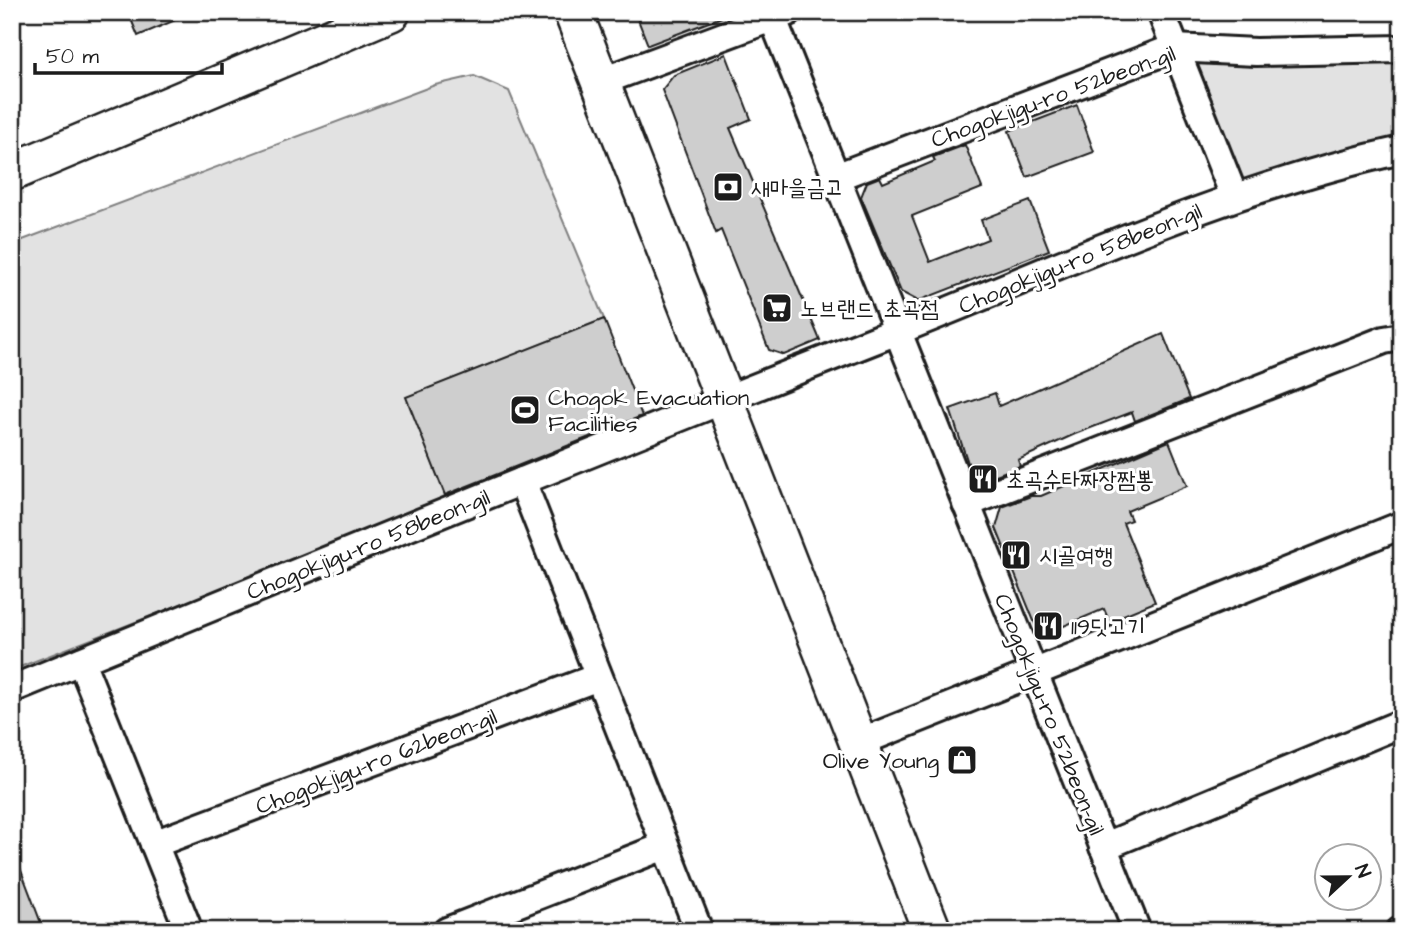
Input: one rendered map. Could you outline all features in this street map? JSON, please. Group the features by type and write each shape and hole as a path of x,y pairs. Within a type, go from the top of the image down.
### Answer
{"street":[{"path":"12,172 391,12"},
{"path":"573,12 931,930"},
{"path":"1161,12 1234,196"},
{"path":"600,82 780,15"},
{"name":"Chogokjigu-ro 52beon-gil","path":"780,15 836,177 1137,931"},
{"name":"Chogokjigu-ro 52beon-gil","path":"836,177 1174,48 1256,52 1402,49"},
{"name":"Chogokjigu-ro 58beon-gil","path":"12,689 724,398 1234,196 1324,167 1402,150"},
{"path":"966,504 1384,340 1402,337"},
{"path":"522,481 699,931"},
{"path":"858,743 1402,525"},
{"path":"81,661 189,931"},
{"name":"Chogokjigu-ro 62beon-gil","path":"154,844 598,677"},
{"name":"Chogokjigu-ro 52beon-gil","path":"1103,846 1402,723"},
{"path":"447,931 665,846"}],"shaded area":[{"path":"1402,61 1402,140 1323,156 1242,182 1195,62"},
{"path":"474,76 509,91 604,319 407,397 447,501 12,670 12,244 435,85"}],"building":[{"path":"128,12 194,12 138,36"},
{"path":"635,12 730,12 730,14 648,45"},
{"path":"726,54 751,119 730,128 820,340 784,355 769,350 721,230 716,233 662,90 674,75"},
{"path":"1077,105 1094,152 1027,177 1009,131"},
{"path":"965,145 982,188 912,216 930,262 988,239 981,220 1030,201 1049,250 918,301 901,292 861,197 867,182 880,177 883,183 935,161 933,157"},
{"name":"Chogok Evacuation Facilities","path":"604,319 642,416 445,495 406,397"},
{"path":"1163,334 1189,399 1135,421 1132,412 1075,434 1018,460 1020,466 988,478 972,475 950,409 995,393 999,406"},
{"path":"1169,441 1187,486 1127,511 1131,520 1123,523 1155,602 1109,621 1104,609 1040,636 996,528 1002,507 1031,496 1041,496"},
{"path":"14,852 44,931 12,931"}],"place":[{"name":"새마을금고","path":"728,187"},
{"name":"노브랜드 초곡점","path":"777,308"},
{"name":"Chogok Evacuation Facilities","path":"525,410"},
{"name":"초곡수타짜장짬뽕","path":"983,479"},
{"name":"시골여행","path":"1016,555"},
{"name":"119딧고기","path":"1048,626"},
{"name":"Olive Young","path":"962,760"}]}
